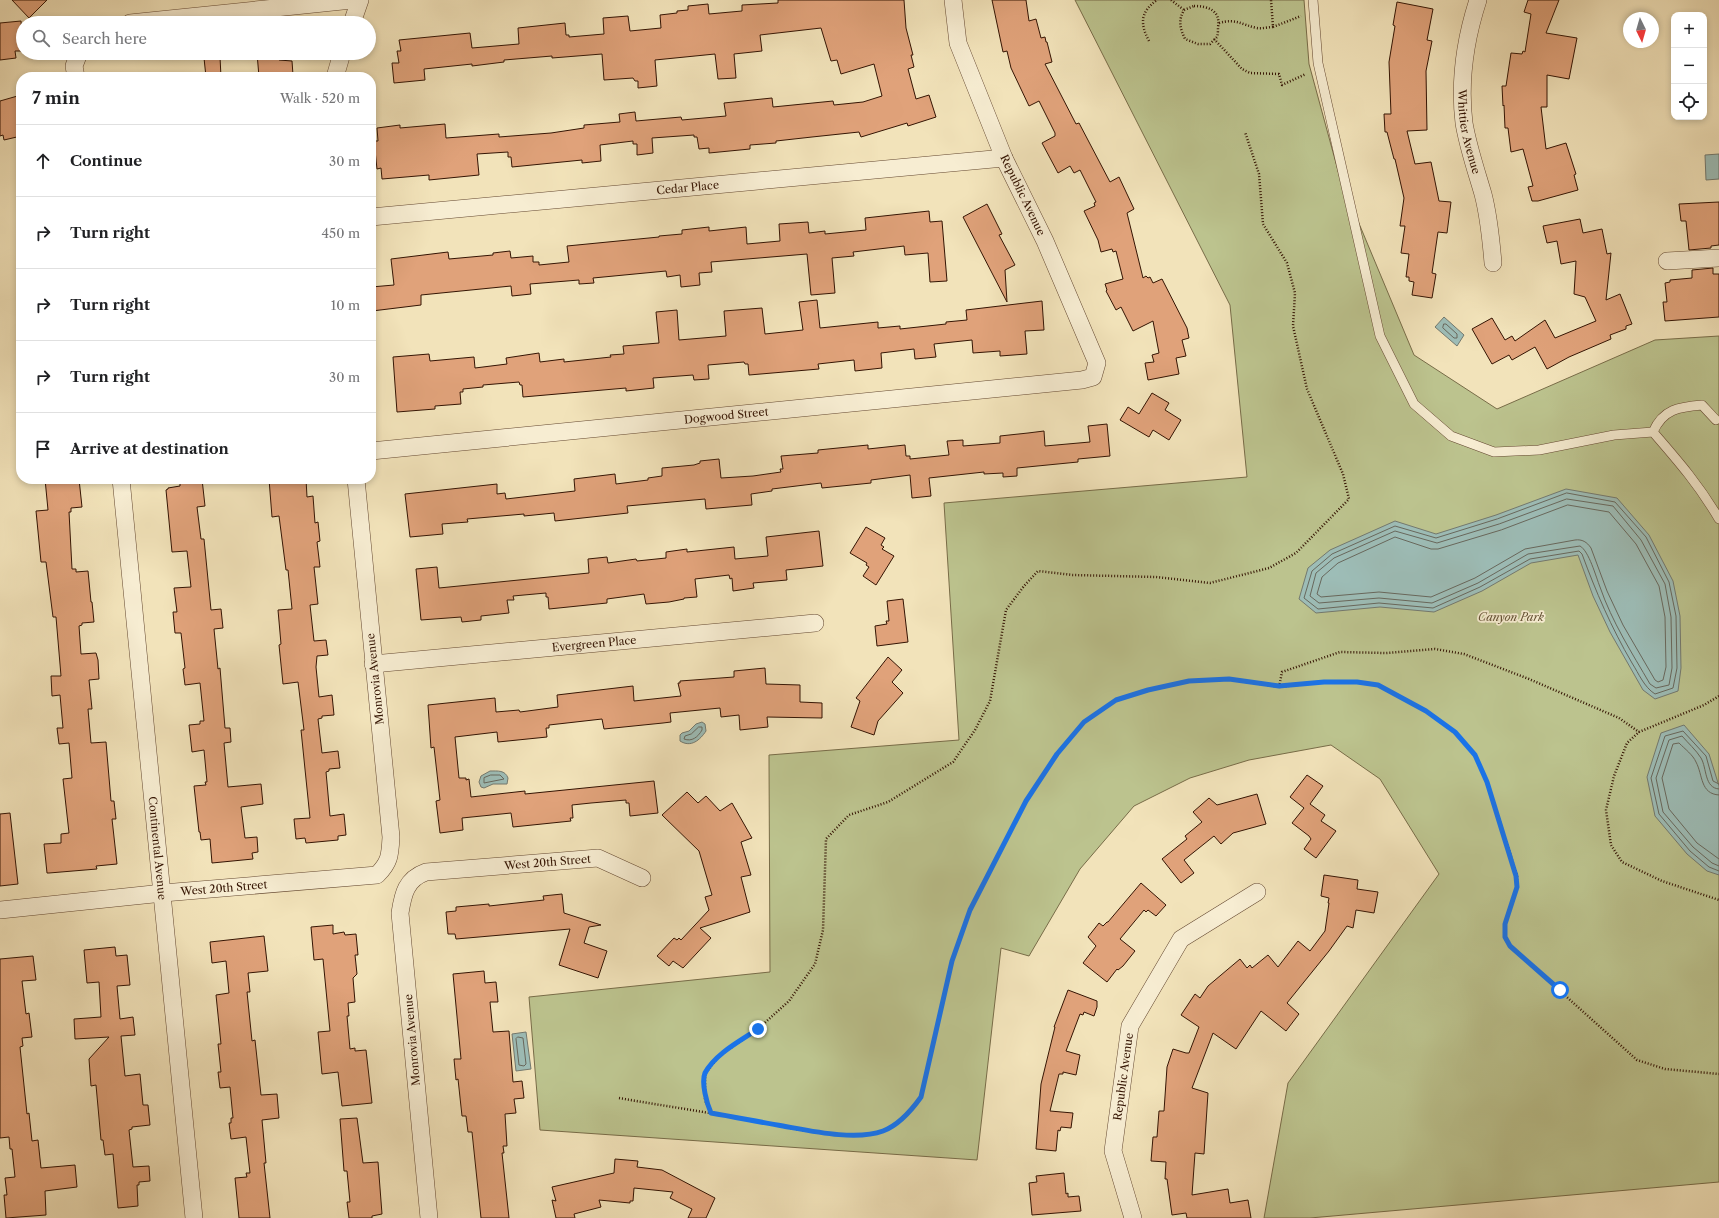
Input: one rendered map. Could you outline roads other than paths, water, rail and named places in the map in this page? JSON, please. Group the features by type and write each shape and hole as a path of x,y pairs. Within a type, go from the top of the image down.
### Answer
{"street":[{"path":"198,16 352,0"},
{"path":"354,16 360,0"},
{"name":"Republic Avenue","path":"953,0 958,44 1004,158 1045,241 1097,363 1093,377 1082,380"},
{"name":"Whittier Avenue","path":"1478,0 1465,53 1462,83 1464,123 1470,152 1483,194 1490,227 1493,263"},
{"path":"75,72 74,66 76,60"},
{"path":"336,72 340,60"},
{"name":"Cedar Place","path":"376,217 1004,158"},
{"path":"1667,261 1719,258"},
{"name":"Dogwood Street","path":"376,451 1082,380"},
{"name":"Continental Avenue","path":"122,484 194,1218"},
{"name":"Monrovia Avenue","path":"356,484 391,838 390,852 386,865 377,875"},
{"name":"Evergreen Place","path":"373,664 815,623"},
{"name":"West 20th Street","path":"426,872 598,858 642,878"},
{"name":"Monrovia Avenue","path":"426,872 416,875 407,888 402,898 400,913 429,1218"},
{"name":"West 20th Street","path":"0,910 163,893 377,875"},
{"name":"Republic Avenue","path":"1133,1218 1113,1150 1130,1026 1181,939 1257,892"}],"lane":[{"path":"1313,0 1320,69 1380,336 1414,404 1451,436 1494,452 1539,450 1614,435 1653,432"},
{"path":"1653,432 1656,424 1667,413 1681,407 1702,406 1716,420"},
{"path":"1653,432 1687,470 1703,492 1719,520"}],"water":[{"path":"1719,154 1719,179 1706,180 1705,155"},
{"path":"1444,317 1464,335 1457,346 1435,327"},
{"path":"1566,489 1617,498 1649,535 1673,581 1680,616 1681,668 1678,691 1655,699 1643,690 1610,632 1593,596 1578,555 1531,563 1482,591 1434,612 1380,607 1316,613 1299,599 1308,568 1330,550 1395,521 1436,534 1496,515"},
{"path":"702,722 705,724 706,731 698,740 688,744 680,741 680,735 682,733 689,731 696,724"},
{"path":"1684,725 1709,754 1719,786 1719,875 1707,871 1687,854 1655,816 1647,777 1661,733"},
{"path":"490,771 501,772 507,775 507,784 493,784 484,788 481,787 479,782 481,776"},
{"path":"526,1032 531,1069 516,1071 512,1034"}],"park label":[{"name":"Canyon Park","path":"1511,617"}]}
